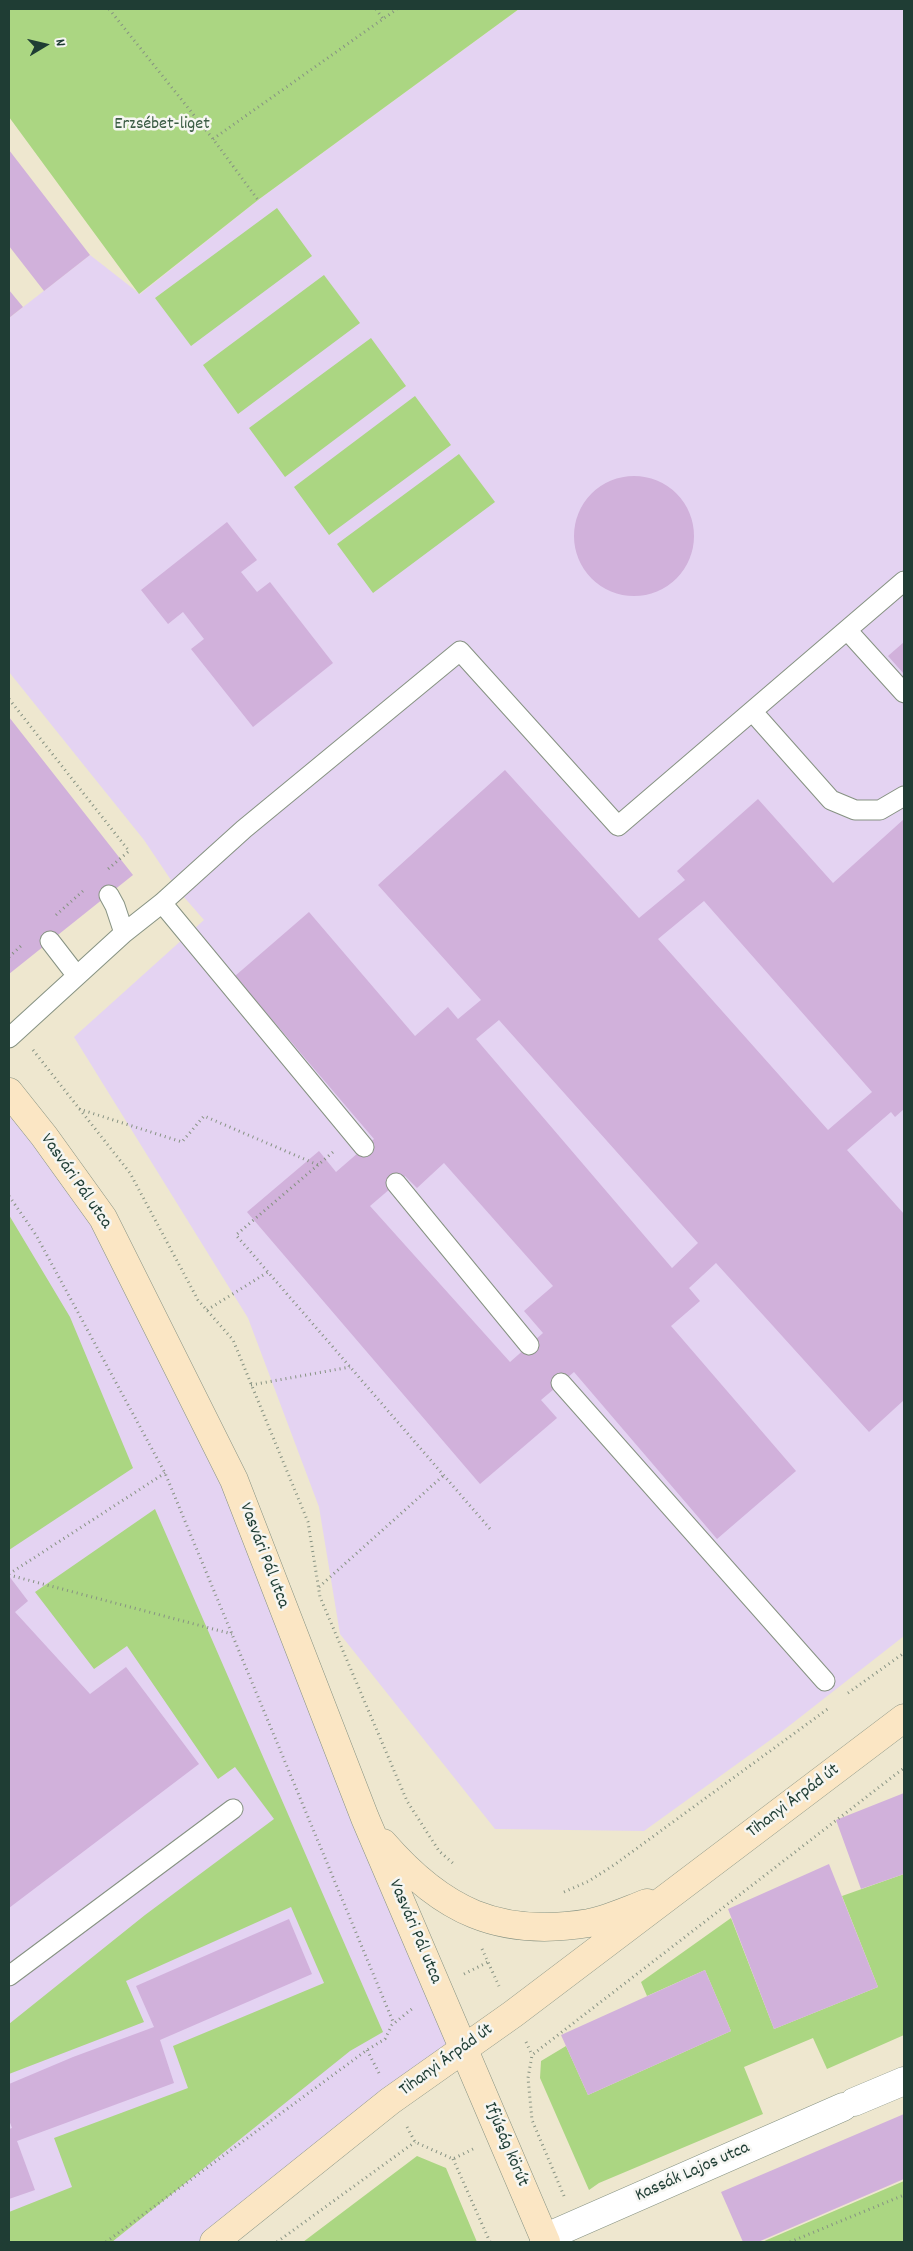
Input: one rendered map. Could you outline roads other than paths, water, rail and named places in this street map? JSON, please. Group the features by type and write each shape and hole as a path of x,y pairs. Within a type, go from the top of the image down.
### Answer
{"street":[{"name":"Vasvári Pál utca","path":"9,1092 44,1136 103,1218 234,1480 365,1818 464,2048"},
{"name":"Tihanyi Árpád út","path":"214,2242 390,2102 684,1886 904,1718"},
{"name":"Tihanyi Árpád út","path":"365,1818 397,1858 439,1896 462,1910 502,1922 536,1927 590,1922 650,1902 684,1886"},
{"name":"Ifjúság körút","path":"464,2048 545,2240"},
{"name":"Kassák Lajos utca","path":"545,2240 576,2224 904,2081"}],"lane":[{"path":"13,1034 124,933 162,903 244,829 460,651 618,826 904,581"},
{"path":"847,630 904,693"},
{"path":"752,711 830,800 855,810 880,810 904,796"},
{"path":"109,895 124,933"},
{"path":"162,903 359,1141"},
{"path":"50,941 77,976"},
{"path":"396,1183 529,1345"},
{"path":"561,1383 825,1681"},
{"path":"9,1976 233,1809"}],"park label":[{"name":"Erzsébet-liget","path":"162,126"}]}
